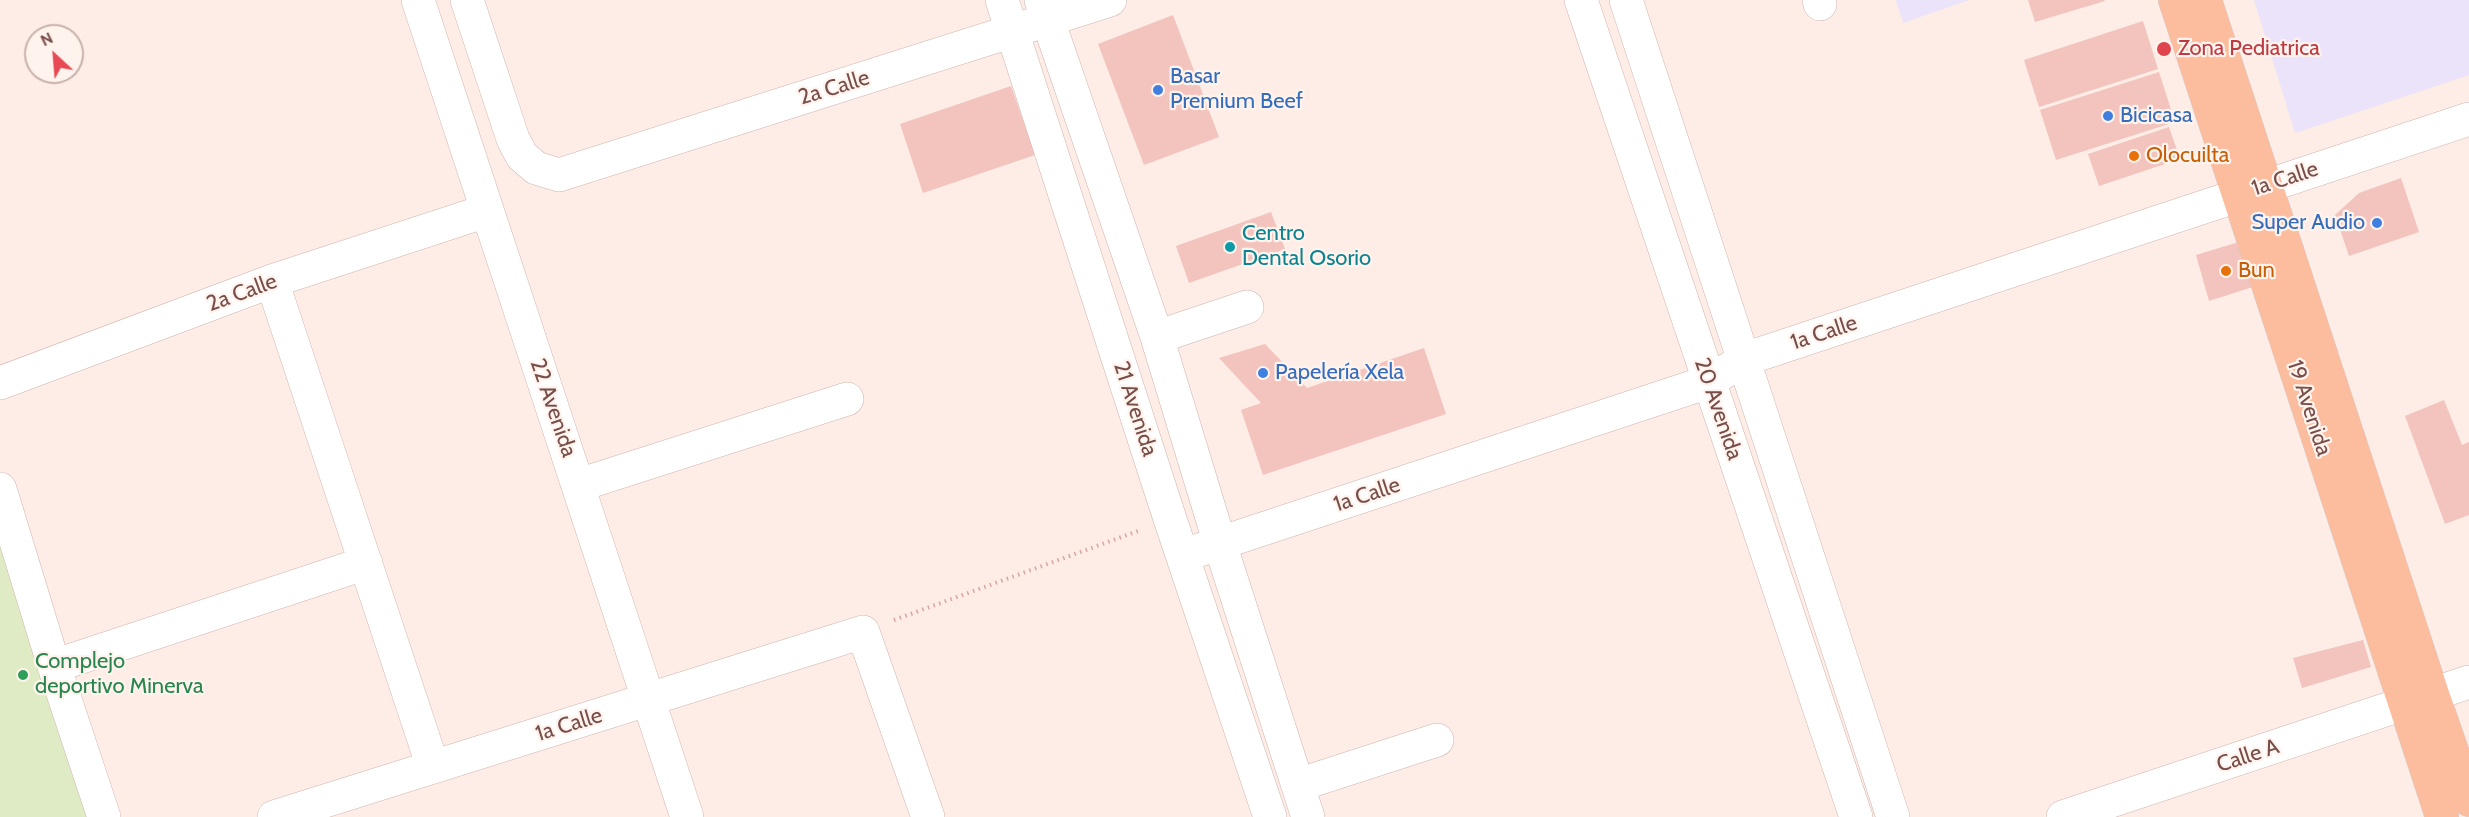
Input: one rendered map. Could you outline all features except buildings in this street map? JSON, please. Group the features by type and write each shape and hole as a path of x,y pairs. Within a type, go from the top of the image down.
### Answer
{"main road":[{"name":"19 Avenida","path":"2175,0 2253,190"},
{"name":"19 Avenida","path":"2205,0 2253,190 2418,698 2442,817"},
{"name":"19 Avenida","path":"2418,698 2469,800"}],"street":[{"name":"22 Avenida","path":"418,0 687,817"},
{"name":"2a Calle","path":"467,0 513,139 522,156 536,168 559,174 1013,32 1044,10 1110,0"},
{"name":"21 Avenida","path":"1002,0 1170,519 1184,555 1270,817"},
{"name":"20 Avenida","path":"1581,0 1856,817"},
{"name":"20 Avenida","path":"1626,0 1893,817"},
{"name":"21 Avenida","path":"1044,10 1156,337 1308,817"},
{"name":"1a Calle","path":"1184,555 1708,381 1745,359 2469,119"},
{"name":"2a Calle","path":"2,376 272,281 486,211"},
{"path":"272,281 433,767"},
{"path":"1156,337 1247,307"},
{"path":"579,485 847,399"},
{"path":"0,489 54,666 104,817"},
{"path":"54,666 366,563"},
{"name":"1a Calle","path":"274,817 344,807 433,767 862,632"},
{"path":"862,632 928,817"},
{"name":"Calle A","path":"2063,817 2469,682"},
{"path":"1298,785 1437,740"}],"path":[{"path":"862,632 1170,519"}],"shaded area":[{"path":"1896,0 1969,0 1903,23"},
{"path":"2254,0 2469,0 2469,75 2295,133"}],"green space":[{"name":"Complejo deportivo Minerva","path":"0,532 93,817 0,817"}],"place":[{"name":"Zona Pediatrica","path":"2164,49"},
{"name":"Basar Premium Beef","path":"1158,90"},
{"name":"Bicicasa","path":"2108,116"},
{"name":"Olocuilta","path":"2134,156"},
{"name":"Super Audio","path":"2377,223"},
{"name":"Centro Dental Osorio","path":"1230,247"},
{"name":"Bun","path":"2226,271"},
{"name":"Papelería Xela","path":"1263,373"},
{"name":"Complejo deportivo Minerva","path":"23,675"}]}
